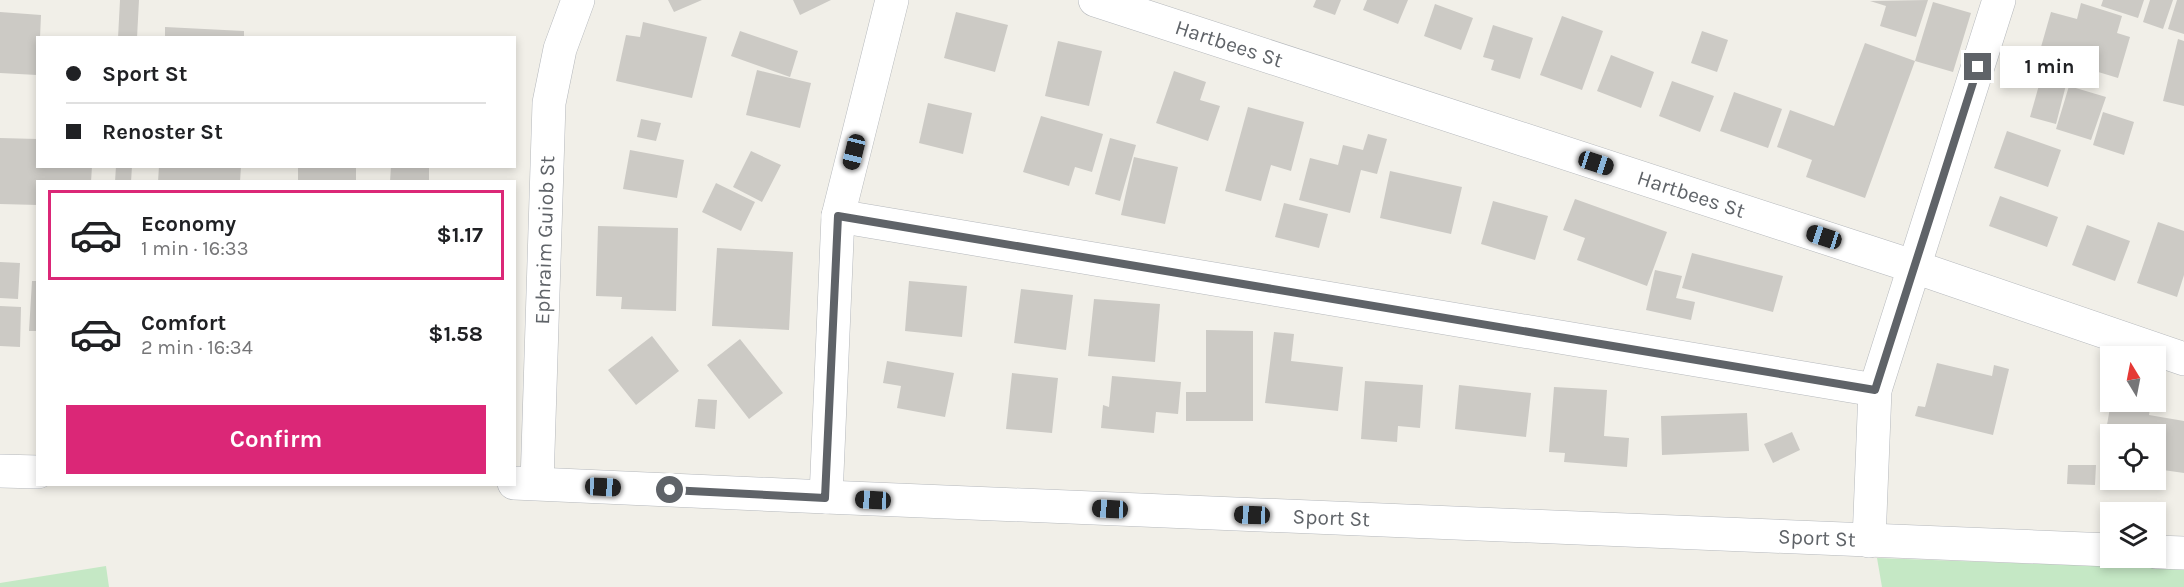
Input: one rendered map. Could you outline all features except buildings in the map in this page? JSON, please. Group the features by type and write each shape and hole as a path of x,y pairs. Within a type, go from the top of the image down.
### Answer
{"street":[{"name":"Ephraim Guiob St","path":"526,483 549,103 560,49 578,0"},
{"path":"825,498 838,216 892,0"},
{"name":"Hartbees St","path":"1095,0 1915,267 2184,359"},
{"path":"1869,541 1875,390 1999,0"},
{"path":"838,216 1875,390"},
{"path":"0,471 36,472"},
{"name":"Sport St","path":"526,483 825,498 2100,550"},
{"path":"2166,552 2184,553"}],"green space":[{"path":"1877,558 2100,566 2100,568 2184,569 2184,587 1882,587"},
{"path":"106,566 109,587 0,587 0,583"}],"route":[{"path":"670,490 825,498 838,216 1875,390 1978,67"}]}
